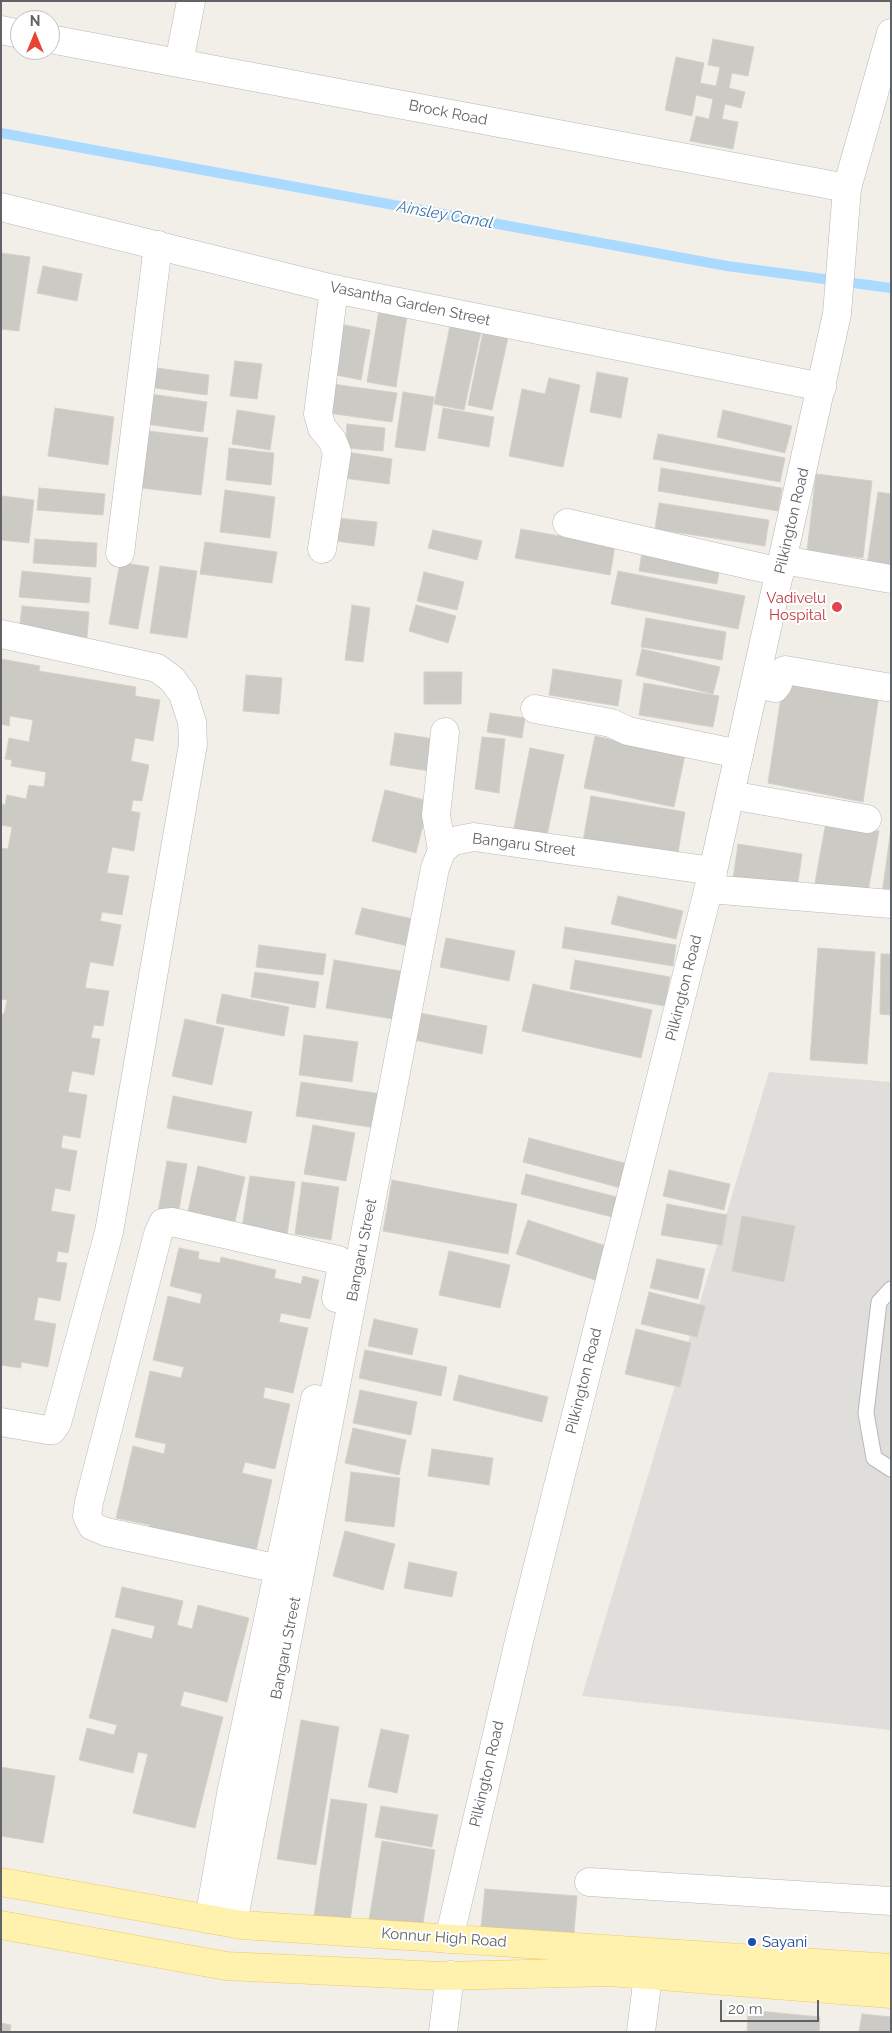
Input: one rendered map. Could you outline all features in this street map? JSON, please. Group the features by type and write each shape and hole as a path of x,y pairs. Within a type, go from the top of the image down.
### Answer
{"main road":[{"name":"Konnur High Road","path":"1,1882 221,1921 449,1939 891,1968"},
{"path":"1,1925 226,1966 450,1975 610,1972 891,1994"}],"street":[{"path":"179,63 191,1"},
{"name":"Pilkington Road","path":"449,1939 520,1637 711,880 837,314 846,188 891,33"},
{"name":"Brock Road","path":"60,41 846,188"},
{"name":"Vasantha Garden Street","path":"1,207 334,289 822,387"},
{"path":"120,553 158,245"},
{"path":"322,549 337,452 332,440 322,428 318,414 334,289"},
{"path":"567,523 782,566 891,579"},
{"path":"1,634 157,668 172,679 183,694 192,722 193,744 108,1232 57,1423 52,1430 47,1430 1,1422"},
{"path":"755,684 775,688 781,673 785,670 886,687"},
{"path":"535,709 611,723 628,731 739,754"},
{"path":"442,850 436,815 445,732"},
{"path":"730,795 867,819"},
{"name":"Bangaru Street","path":"221,1921 433,878 442,850 453,841 474,837 711,880 891,904"},
{"path":"221,1921 231,1794 279,1569 340,1278 341,1264 338,1260 172,1222 163,1224 158,1234 87,1516 92,1526 106,1532 279,1569"},
{"path":"589,1882 891,1901"},
{"path":"443,2032 450,1975"},
{"path":"641,2032 648,1975"}],"lane":[{"path":"891,1289 879,1302 866,1414 874,1458 891,1469"}],"shaded area":[{"path":"769,1072 891,1082 891,1730 582,1696"}],"building":[{"path":"713,39 754,47 748,76 732,73 729,88 745,92 741,108 725,104 722,119 738,122 733,149 690,141 696,116 709,119 713,99 696,95 692,116 665,110 676,57 704,63 700,83 716,86 720,67 708,65"},
{"path":"1,253 30,257 19,331 1,329"},
{"path":"43,266 82,274 77,301 37,293"},
{"path":"380,304 408,309 396,387 367,382"},
{"path":"451,321 482,327 464,410 434,404"},
{"path":"340,324 370,330 361,380 331,374"},
{"path":"484,327 509,333 492,410 468,405"},
{"path":"235,361 262,364 257,399 230,396"},
{"path":"149,367 209,375 207,395 147,387"},
{"path":"597,372 628,378 621,418 590,412"},
{"path":"549,378 580,385 563,467 509,456 522,389 545,394"},
{"path":"332,384 397,393 392,422 328,413"},
{"path":"403,392 434,397 425,451 395,447"},
{"path":"150,394 207,402 203,432 146,424"},
{"path":"55,408 114,417 108,465 48,456"},
{"path":"443,408 494,417 489,447 438,438"},
{"path":"237,410 275,416 270,450 232,444"},
{"path":"723,410 792,426 785,453 717,437"},
{"path":"347,424 385,428 383,451 345,448"},
{"path":"140,430 208,438 201,495 133,487"},
{"path":"658,434 785,458 780,482 653,459"},
{"path":"229,448 274,453 271,485 226,480"},
{"path":"347,452 392,459 389,484 343,478"},
{"path":"661,468 782,488 778,511 658,491"},
{"path":"816,474 872,481 863,558 807,551"},
{"path":"39,488 105,494 103,515 37,510"},
{"path":"225,490 275,497 270,538 220,532"},
{"path":"878,492 891,494 891,568 867,565"},
{"path":"2,496 34,500 29,543 1,540"},
{"path":"659,503 769,520 765,546 655,529"},
{"path":"337,518 377,522 374,546 335,541"},
{"path":"521,529 615,546 610,575 515,558"},
{"path":"433,530 482,541 477,560 428,548"},
{"path":"35,539 97,543 96,567 33,563"},
{"path":"205,542 277,552 272,583 200,574"},
{"path":"643,546 721,559 717,584 639,571"},
{"path":"120,562 149,567 138,629 109,624"},
{"path":"160,566 197,571 187,638 150,633"},
{"path":"22,571 91,578 89,603 19,597"},
{"path":"618,571 745,596 738,629 611,604"},
{"path":"424,572 464,582 457,610 417,601"},
{"path":"352,605 370,608 363,662 345,660"},
{"path":"416,605 456,616 448,643 409,631"},
{"path":"22,606 89,612 87,638 19,632"},
{"path":"646,618 726,632 722,660 641,647"},
{"path":"642,649 720,667 713,694 636,675"},
{"path":"1,659 40,666 39,671 136,687 135,696 160,700 153,741 135,738 131,761 149,765 142,801 133,800 131,811 140,813 134,851 112,847 107,873 129,876 122,915 102,912 100,921 121,925 113,966 90,962 85,988 109,991 103,1026 94,1025 91,1038 100,1039 94,1075 72,1071 68,1092 87,1095 80,1138 63,1135 61,1148 77,1151 70,1191 55,1188 51,1211 75,1215 68,1253 58,1251 56,1262 67,1263 60,1301 38,1297 34,1320 56,1324 48,1367 21,1362 21,1368 1,1365 1,1014 4,1014 7,1000 1,999 1,848 8,849 12,827 1,825 1,804 5,805 7,795 26,799 29,785 44,787 46,772 11,766 12,760 5,759 9,738 29,742 33,720 10,716 9,726 1,724"},
{"path":"553,669 622,680 618,706 549,695"},
{"path":"424,672 462,672 461,704 424,704"},
{"path":"246,675 282,678 279,714 243,711"},
{"path":"784,677 879,695 863,802 768,783"},
{"path":"644,683 719,696 713,727 639,715"},
{"path":"490,713 525,718 522,738 487,732"},
{"path":"395,733 435,739 430,771 390,765"},
{"path":"595,736 685,755 674,807 584,788"},
{"path":"482,737 505,739 499,793 475,789"},
{"path":"530,748 564,755 546,840 513,833"},
{"path":"385,790 429,801 416,853 372,841"},
{"path":"591,796 685,812 677,858 583,841"},
{"path":"826,822 879,831 867,897 814,888"},
{"path":"891,829 891,895 882,894"},
{"path":"738,844 802,854 797,889 733,879"},
{"path":"618,896 683,911 676,939 611,924"},
{"path":"362,908 423,921 417,948 355,934"},
{"path":"565,927 676,945 673,966 562,948"},
{"path":"446,938 515,951 509,981 440,967"},
{"path":"259,945 326,954 323,975 256,967"},
{"path":"818,948 875,952 867,1064 810,1060"},
{"path":"881,954 891,954 891,1015 880,1014"},
{"path":"334,960 407,972 399,1020 326,1008"},
{"path":"575,960 670,977 665,1006 570,989"},
{"path":"255,972 319,982 315,1008 251,997"},
{"path":"533,984 652,1010 641,1058 522,1031"},
{"path":"222,994 289,1007 284,1036 216,1023"},
{"path":"420,1013 487,1026 482,1054 414,1040"},
{"path":"185,1019 224,1028 212,1085 172,1076"},
{"path":"304,1035 358,1042 352,1082 299,1075"},
{"path":"301,1082 388,1095 383,1129 296,1116"},
{"path":"173,1096 252,1112 246,1143 167,1128"},
{"path":"313,1125 355,1133 346,1181 304,1174"},
{"path":"529,1138 628,1164 621,1188 523,1162"},
{"path":"167,1161 187,1164 178,1215 158,1212"},
{"path":"198,1166 245,1177 234,1226 187,1216"},
{"path":"669,1170 730,1184 724,1210 663,1196"},
{"path":"526,1174 617,1197 612,1217 521,1194"},
{"path":"250,1176 295,1182 287,1235 242,1228"},
{"path":"392,1180 517,1204 508,1254 383,1231"},
{"path":"302,1182 339,1187 331,1240 295,1234"},
{"path":"667,1204 727,1215 722,1245 661,1235"},
{"path":"742,1216 795,1226 784,1282 732,1271"},
{"path":"528,1220 609,1247 598,1281 516,1254"},
{"path":"179,1248 199,1252 198,1259 220,1263 221,1257 276,1270 274,1278 301,1284 303,1276 319,1280 310,1319 281,1313 279,1322 308,1328 293,1393 265,1387 263,1398 290,1404 275,1469 245,1462 242,1473 272,1480 256,1551 148,1536 150,1525 116,1518 133,1446 164,1454 166,1444 135,1437 150,1371 181,1378 184,1367 153,1360 168,1296 200,1304 202,1294 170,1286"},
{"path":"449,1251 510,1265 500,1308 439,1295"},
{"path":"657,1259 705,1269 698,1299 650,1288"},
{"path":"649,1292 705,1306 697,1337 641,1324"},
{"path":"374,1319 418,1329 412,1355 368,1346"},
{"path":"636,1329 691,1343 680,1387 625,1374"},
{"path":"365,1350 447,1367 441,1396 359,1378"},
{"path":"459,1375 548,1397 542,1422 453,1400"},
{"path":"360,1390 417,1402 411,1435 353,1423"},
{"path":"353,1428 406,1440 399,1475 345,1463"},
{"path":"432,1449 493,1458 489,1485 428,1476"},
{"path":"351,1472 400,1478 394,1527 345,1521"},
{"path":"345,1531 395,1544 383,1590 333,1576"},
{"path":"409,1562 457,1572 452,1597 404,1588"},
{"path":"122,1587 183,1601 177,1625 192,1629 198,1605 249,1618 227,1702 184,1691 180,1706 223,1717 195,1828 133,1813 148,1754 138,1752 133,1773 79,1760 87,1728 114,1735 117,1725 89,1718 112,1629 152,1639 155,1626 115,1617"},
{"path":"301,1720 339,1727 316,1865 277,1859"},
{"path":"381,1729 409,1735 397,1793 368,1787"},
{"path":"1,1767 55,1776 43,1843 1,1836"},
{"path":"331,1799 367,1804 350,1921 314,1916"},
{"path":"381,1806 438,1815 432,1847 375,1837"},
{"path":"382,1841 435,1850 421,1935 368,1926"},
{"path":"485,1889 577,1896 573,1944 480,1936"},
{"path":"748,2010 820,2017 819,2032 747,2032"},
{"path":"862,2014 891,2017 891,2032 859,2032"},
{"path":"1,2023 11,2025 10,2032 1,2032"}],"waterway":[{"name":"Ainsley Canal","path":"1,133 727,266 891,288"}],"place":[{"name":"Vadivelu Hospital","path":"837,607"},
{"name":"Sayani","path":"752,1942"}]}
